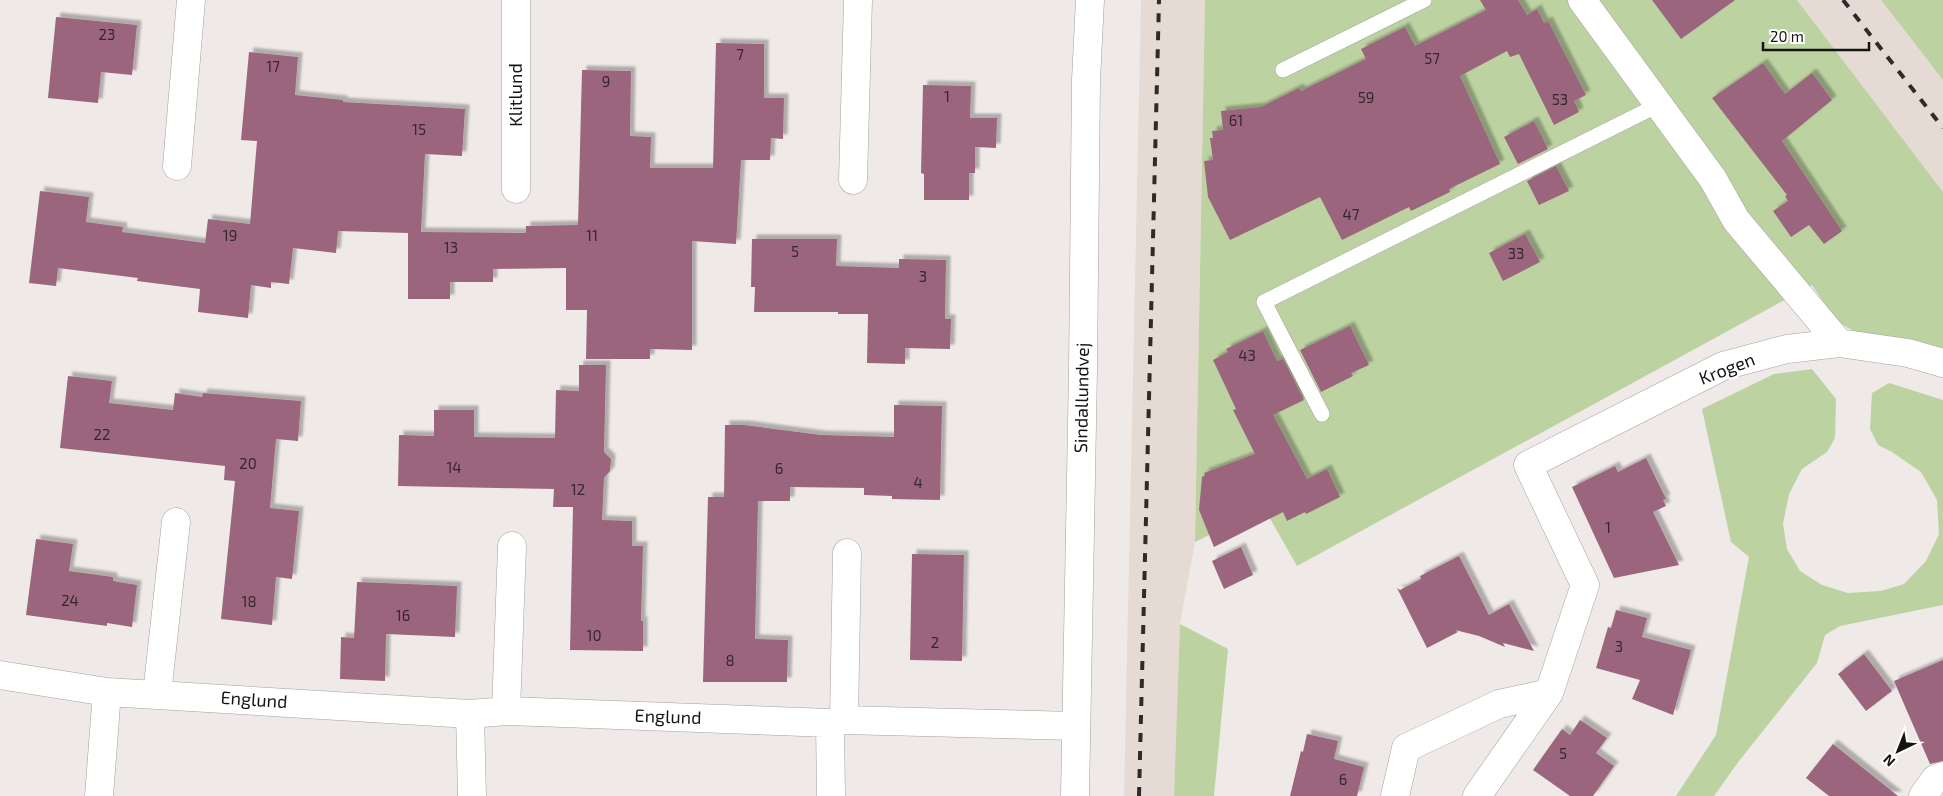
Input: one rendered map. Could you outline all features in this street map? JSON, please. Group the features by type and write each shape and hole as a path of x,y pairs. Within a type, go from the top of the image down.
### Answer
{"street":[{"path":"177,166 191,0"},
{"name":"Klitlund","path":"516,0 516,189"},
{"path":"853,180 858,0"},
{"name":"Sindallundvej","path":"1075,796 1086,80 1090,0"},
{"path":"1582,0 1713,179 1736,220 1839,343"},
{"name":"Krogen","path":"1549,693 1585,585 1528,465 1723,366 1787,349 1839,343 1908,354 1943,363"},
{"path":"157,694 176,522"},
{"path":"506,711 512,546"},
{"path":"831,796 847,553"},
{"name":"Englund","path":"0,674 107,692 470,714 506,711 837,722 1076,726"},
{"path":"99,796 107,692"},
{"path":"1395,796 1406,748 1499,704 1549,693"},
{"path":"1477,796 1549,693"},
{"path":"470,714 472,796"},
{"path":"1923,796 1935,779 1943,776"}],"lane":[{"path":"1283,70 1424,0"},
{"path":"1322,414 1264,302 1658,105"}],"shaded area":[{"path":"1141,0 1205,0 1195,542 1180,624 1174,796 1124,796"},
{"path":"1797,0 1881,0 1943,80 1943,192"}],"green space":[{"path":"1205,0 1797,0 1943,192 1943,349 1911,339 1857,333 1836,321 1812,285 1297,566 1264,508 1195,542"},
{"path":"1881,0 1943,0 1943,80"},
{"path":"1812,369 1836,399 1835,438 1827,452 1802,469 1789,494 1783,524 1787,549 1800,571 1822,585 1848,593 1881,591 1904,584 1926,561 1939,534 1937,500 1921,472 1892,452 1878,445 1870,429 1872,393 1889,383 1943,400 1943,605 1840,626 1825,635 1817,663 1739,761 1714,796 1676,796 1716,735 1749,557 1731,542 1702,409 1774,374"},
{"path":"1180,624 1228,649 1214,796 1174,796"}],"building":[{"path":"1480,0 1518,0 1527,15 1537,9 1544,23 1548,21 1586,95 1574,101 1579,112 1554,125 1519,54 1510,57 1507,51 1460,76 1500,164 1449,189 1450,192 1411,211 1409,207 1342,240 1320,197 1230,240 1208,197 1204,161 1213,160 1210,138 1213,138 1212,131 1223,130 1221,111 1261,107 1299,88 1301,91 1366,59 1361,49 1405,27 1415,46 1486,10"},
{"path":"1652,0 1735,0 1681,39"},
{"path":"56,17 137,25 132,75 101,72 98,103 48,98"},
{"path":"716,43 764,44 764,98 784,98 783,139 771,138 770,160 741,160 736,244 692,241 692,350 650,349 650,359 586,359 587,310 566,310 566,268 493,269 493,282 450,282 450,299 408,299 408,233 338,231 336,253 293,248 289,284 271,282 271,288 251,285 248,318 198,312 200,289 137,281 138,278 58,268 56,286 29,283 40,191 89,197 86,222 123,227 122,232 205,243 208,219 250,224 257,141 241,140 249,52 298,57 295,95 343,100 343,102 465,109 462,156 425,154 421,232 526,233 526,226 578,225 582,70 631,71 630,136 651,137 650,168 713,168"},
{"path":"1763,63 1785,94 1812,73 1832,100 1782,141 1842,231 1824,244 1809,225 1791,237 1773,211 1788,201 1785,196 1787,195 1712,98"},
{"path":"923,85 971,86 970,118 997,118 996,148 975,147 975,173 969,173 969,200 924,200 924,174 921,173"},
{"path":"1534,121 1548,149 1518,164 1504,137"},
{"path":"1556,166 1569,191 1539,205 1527,181"},
{"path":"1525,234 1540,262 1503,281 1489,253"},
{"path":"752,239 837,239 836,266 899,268 899,259 946,260 945,319 951,319 950,349 905,348 905,364 867,363 868,314 754,312 755,287 751,287"},
{"path":"1350,326 1369,365 1351,373 1353,376 1321,392 1300,350"},
{"path":"1263,331 1277,361 1283,359 1304,400 1273,415 1307,479 1327,469 1340,497 1287,521 1283,512 1214,547 1199,510 1202,477 1205,475 1204,473 1255,454 1233,410 1236,409 1213,360 1228,352 1226,349"},
{"path":"579,365 606,365 604,452 611,459 610,471 604,478 602,520 632,521 632,546 643,546 641,621 643,621 643,651 570,650 573,507 553,507 554,489 398,486 399,435 434,436 434,410 474,410 474,437 555,438 556,390 579,391"},
{"path":"68,376 112,381 109,403 173,410 175,393 202,397 203,393 301,401 298,441 276,439 270,508 299,511 292,579 276,577 272,625 221,619 235,481 224,480 225,466 60,448"},
{"path":"894,405 942,406 940,500 892,499 892,496 864,495 864,488 790,487 790,501 758,501 755,639 788,640 787,682 703,682 708,497 724,497 725,425 744,425 821,435 894,437"},
{"path":"1646,458 1666,499 1663,500 1666,506 1653,512 1679,565 1614,578 1572,487 1615,466 1618,472"},
{"path":"36,539 73,544 69,571 113,577 113,581 137,585 132,627 107,623 107,626 26,615"},
{"path":"1241,547 1253,575 1224,589 1212,561"},
{"path":"912,554 964,555 962,661 910,660"},
{"path":"1459,556 1489,615 1509,604 1534,651 1503,643 1505,647 1479,636 1455,630 1458,632 1427,648 1397,588 1400,590 1421,579 1420,576"},
{"path":"357,582 457,586 455,637 386,634 385,681 340,679 341,637 354,638"},
{"path":"1616,610 1647,618 1642,637 1691,650 1673,715 1632,699 1640,680 1596,668 1608,627 1611,628"},
{"path":"1864,654 1892,691 1866,711 1838,674"},
{"path":"1943,660 1943,761 1930,764 1894,681"},
{"path":"1580,720 1607,738 1596,753 1614,766 1593,796 1570,796 1533,770 1562,729 1570,735"},
{"path":"1307,734 1338,741 1334,759 1364,767 1357,796 1290,796"},
{"path":"1833,744 1898,796 1829,796 1806,778"}],"railway":[{"path":"1139,796 1159,0"},
{"path":"1843,0 1943,128"}]}
